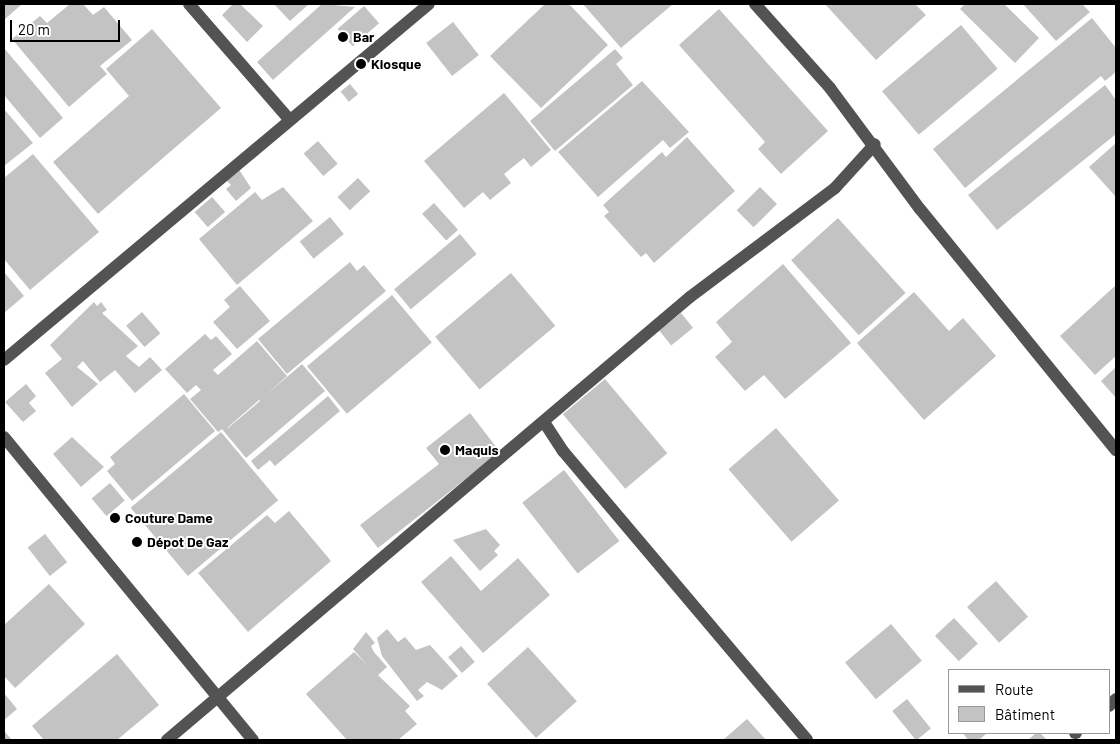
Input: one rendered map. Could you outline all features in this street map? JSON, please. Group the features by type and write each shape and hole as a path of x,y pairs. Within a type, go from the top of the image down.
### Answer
{"street":[{"path":"189,4 288,118"},
{"path":"4,360 288,118 429,4"},
{"path":"755,4 875,144 920,209 1116,450"},
{"path":"167,740 690,297 835,188 875,144"},
{"path":"544,422 563,451 808,740"},
{"path":"4,437 253,740"}],"building":[{"path":"4,4 22,4 4,20"},
{"path":"70,4 83,4 93,15 104,7 132,40 100,66 107,74 69,107 12,39 40,16 47,23"},
{"path":"233,4 240,4 263,26 247,42 222,15"},
{"path":"274,4 309,4 290,21"},
{"path":"322,4 355,7 273,80 257,62"},
{"path":"545,4 569,4 608,45 541,108 490,56"},
{"path":"583,4 673,4 621,48"},
{"path":"825,4 915,4 926,15 876,60"},
{"path":"965,4 1004,4 1039,38 1015,63 960,9"},
{"path":"1023,4 1082,4 1090,12 1056,41"},
{"path":"364,6 379,23 353,46 338,29"},
{"path":"719,9 828,131 781,174 758,149 765,142 679,45"},
{"path":"1092,18 1116,48 1116,72 1105,81 1101,76 965,188 933,149"},
{"path":"453,22 479,55 452,76 426,43"},
{"path":"961,25 998,69 919,135 882,91"},
{"path":"152,29 221,108 98,214 53,162 129,96 106,69"},
{"path":"4,48 63,118 40,138 4,95"},
{"path":"615,49 623,58 616,64 633,85 555,151 530,121"},
{"path":"642,81 689,132 670,148 663,140 598,197 558,152"},
{"path":"350,84 358,94 349,102 341,92"},
{"path":"1105,85 1116,100 1116,134 997,230 968,195"},
{"path":"504,93 551,150 531,167 524,158 504,174 511,183 490,200 483,192 464,208 424,161"},
{"path":"4,109 33,143 4,166"},
{"path":"687,137 735,191 654,263 646,253 641,257 604,216 609,212 603,205 662,152 666,157"},
{"path":"318,141 338,164 323,176 304,153"},
{"path":"1116,143 1116,197 1089,167"},
{"path":"33,154 99,232 30,290 4,259 4,178"},
{"path":"238,168 251,188 236,201 226,189 231,185 225,179"},
{"path":"358,178 370,191 350,210 338,197"},
{"path":"283,187 313,221 237,285 199,239 255,192 262,200"},
{"path":"760,187 777,204 754,227 737,210"},
{"path":"212,197 225,212 208,227 195,212"},
{"path":"434,203 458,230 446,240 422,214"},
{"path":"330,217 344,234 314,259 300,242"},
{"path":"838,218 906,293 859,335 791,260"},
{"path":"460,234 477,254 411,309 394,289"},
{"path":"350,262 357,271 364,265 386,291 287,374 258,339"},
{"path":"783,264 851,343 785,399 764,375 745,391 715,357 732,342 716,322"},
{"path":"4,272 24,296 4,313"},
{"path":"511,273 555,326 480,389 435,337"},
{"path":"1116,285 1116,356 1095,375 1060,336"},
{"path":"240,286 270,321 237,349 213,322 230,307 224,300"},
{"path":"914,292 949,331 963,318 996,356 924,420 857,343"},
{"path":"392,295 432,342 347,414 307,366"},
{"path":"94,302 97,306 101,302 107,310 102,313 138,346 126,356 139,367 150,357 162,370 135,393 115,370 100,382 83,361 77,367 98,384 72,407 45,373 62,359 50,345"},
{"path":"142,312 160,333 145,347 126,326"},
{"path":"681,313 693,328 671,345 659,331"},
{"path":"205,334 211,340 216,336 232,354 213,370 218,375 257,341 287,376 266,395 302,364 325,391 246,458 222,429 218,432 190,399 201,390 196,385 187,393 165,369","holes":["259,400 228,428 227,428"]},
{"path":"1116,367 1116,398 1101,381"},
{"path":"605,379 667,453 625,489 563,414"},
{"path":"26,384 36,396 29,403 36,411 23,422 5,402"},
{"path":"184,394 215,431 132,501 107,471 115,464 110,457"},
{"path":"328,396 340,411 275,466 270,460 258,470 251,461"},
{"path":"470,413 500,452 378,548 360,525 439,464 426,448"},
{"path":"776,428 839,500 791,542 728,469"},
{"path":"221,432 278,500 188,576 131,508"},
{"path":"72,437 104,467 81,487 53,454"},
{"path":"564,470 619,541 578,574 522,503"},
{"path":"110,483 125,501 106,516 92,498"},
{"path":"289,511 331,561 248,632 198,573 267,515 275,523"},
{"path":"486,529 500,545 494,551 498,555 480,571 453,540"},
{"path":"45,534 67,562 50,576 28,548"},
{"path":"451,556 481,591 518,558 550,595 483,653 421,582"},
{"path":"996,581 1028,617 999,643 967,607"},
{"path":"49,584 85,624 15,688 4,676 4,625"},
{"path":"954,618 978,644 959,661 935,636"},
{"path":"891,624 922,661 876,699 845,663"},
{"path":"387,629 398,642 405,637 416,650 430,645 458,676 442,690 427,682 418,690 424,696 417,701 382,656 377,638"},
{"path":"366,632 375,643 371,646 374,652 387,667 377,676 353,649"},
{"path":"461,646 475,662 462,673 448,657"},
{"path":"528,647 577,701 536,738 487,684"},
{"path":"354,652 410,706 405,711 417,724 398,740 347,740 306,694"},
{"path":"117,654 159,705 117,740 44,740 32,726"},
{"path":"4,693 17,709 4,720"},
{"path":"907,699 931,729 916,740 892,711"},
{"path":"747,719 766,740 723,740"},
{"path":"4,731 12,740 4,740"},
{"path":"964,734 986,734 979,740 968,740"},
{"path":"1035,734 1041,734 1047,740 1028,740"}],"place":[{"name":"Bar","path":"343,37"},
{"name":"Kiosque","path":"361,64"},
{"name":"Maquis","path":"445,450"},
{"name":"Couture Dame","path":"115,518"},
{"name":"Dépot De Gaz","path":"137,542"}]}
